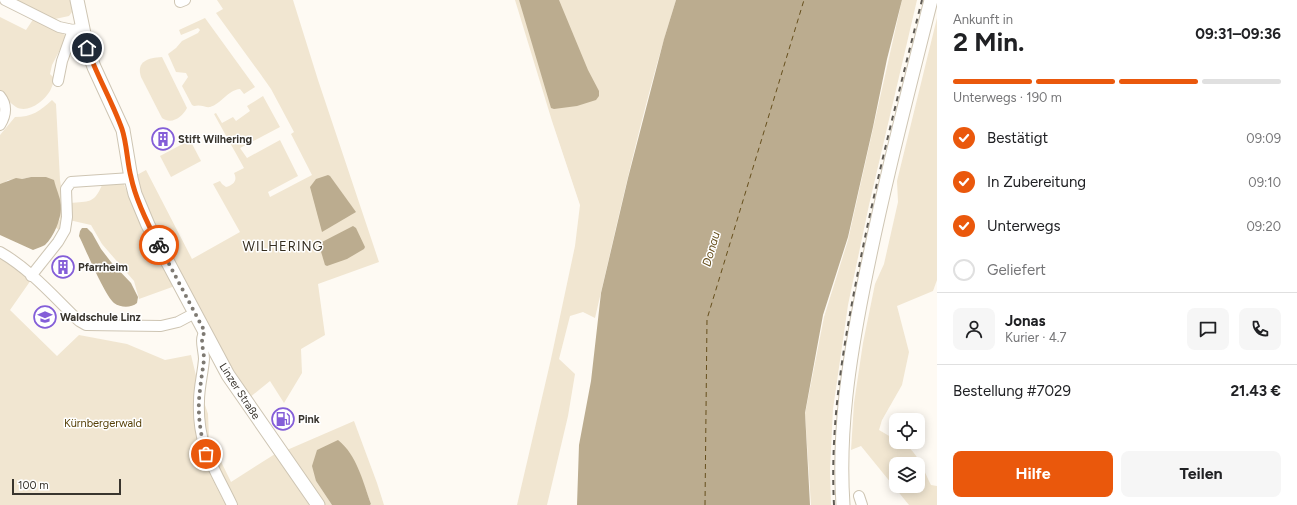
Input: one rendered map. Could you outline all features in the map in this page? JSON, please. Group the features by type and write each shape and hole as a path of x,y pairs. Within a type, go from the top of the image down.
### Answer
{"main road":[{"name":"Linzer Straße","path":"77,0 77,29 123,130 135,194 148,225 238,390 318,505"},
{"path":"843,505 841,448 843,421 857,322 884,190 931,0"}],"street":[{"path":"5,0 59,27 77,29 62,61 58,81"},
{"path":"180,0 180,2 185,0"},
{"path":"0,96 5,104 6,114 0,125"},
{"path":"31,276 58,242 65,230 67,217 66,189 71,182 131,178"},
{"path":"0,252 13,260 78,320 86,325 161,326 178,322 195,313"},
{"path":"205,332 202,338 204,359 199,401 201,434 206,454 232,505"}],"green space":[{"path":"11,0 71,0 72,12 69,16 55,19 53,22"},
{"path":"217,0 293,0 379,262 318,284 325,335 301,349 302,373 284,403 270,381 249,398 233,374 148,213 135,176 146,170 192,259 240,232 213,184 220,181 226,187 231,185 235,180 234,173 244,168 214,114 216,113 222,123 233,117 236,121 250,111 247,106 263,96 280,127 240,148 247,158 280,140 298,176 268,192 270,197 312,175 291,134 294,132 271,89 216,13 223,9"},
{"path":"515,0 676,0 642,118 595,318 583,312 570,316 559,359 575,374 568,416 547,505 517,505 551,359 575,246 580,205 552,121"},
{"path":"902,0 917,0 869,205 848,305 833,409 830,470 831,505 811,505 805,414 824,317 848,240"},
{"path":"0,17 26,30 34,18 67,36 52,65 50,74 55,79 50,91 44,99 30,108 21,109 16,107 0,92"},
{"path":"205,18 255,87 244,94 240,89 236,90 210,107 192,105 182,86 188,77 186,73 176,72 168,54 182,41 198,33 200,30 198,28 181,35 179,30"},
{"path":"937,18 937,280 933,291 897,306 909,352 902,385 882,420 879,430 889,436 889,449 910,449 917,457 889,457 889,480 861,446 851,450 854,403 863,343 875,284 884,264 898,202 897,181"},
{"path":"162,57 187,108 180,117 169,121 162,118 141,77 140,72 140,67 144,61"},
{"path":"52,100 56,104 62,193 63,214 60,231 55,227 60,219 59,196 56,190 39,178 31,177 8,180 3,184 0,184 0,135 15,117 31,115"},
{"path":"190,140 201,161 171,177 160,156"},
{"path":"123,182 142,227 175,286 139,299 134,281 102,244 91,225 69,220 70,203 93,199 102,185"},
{"name":"Kürnbergerwald","path":"0,258 8,258 31,280 10,310 57,356 79,335 127,344 165,360 191,355 198,384 208,414 209,437 231,482 275,454 309,505 0,505"},
{"path":"354,421 384,505 370,505 371,504 358,469 316,481 332,505 324,505 287,450"},
{"path":"925,472 931,485 937,486 937,505 909,505 899,493 925,493"}],"water":[{"path":"519,0 559,0 588,70 599,91 599,96 596,100 577,106 554,109 551,108"},
{"name":"Donau","path":"676,0 902,0 887,59 848,237 823,315 805,413 810,505 577,505 579,445 591,381 601,293 628,178 664,39"},
{"path":"328,175 356,212 322,232 310,187 316,179"},
{"path":"31,177 46,177 54,180 61,205 59,221 51,237 45,245 33,250 0,235 0,184 16,178 22,179"},
{"path":"353,226 356,228 365,247 364,249 347,259 327,266 325,265 319,245"},
{"path":"82,228 87,228 92,233 101,249 111,262 131,283 138,297 137,303 129,307 123,307 114,303 110,298 100,282 79,236"},
{"path":"338,440 345,446 359,469 371,504 370,505 332,505 316,481 312,466 317,450"}],"ferry route":[{"path":"705,505 707,319 804,0"}],"railway":[{"path":"834,505 834,447 838,390 842,362 857,277 872,207 922,0"}],"way so far":[{"path":"159,245 205,332 202,338 204,359 200,389 199,413 201,434 206,454"}],"place":[{"name":"Stift Wilhering","path":"163,139"},
{"name":"Pfarrheim","path":"63,267"},
{"name":"Waldschule Linz","path":"45,317"},
{"name":"Pink","path":"283,419"}],"district":[{"name":"WILHERING","path":"283,246"}],"route":[{"path":"87,48 94,67 123,130 127,158 135,194 148,225 159,245"}]}
